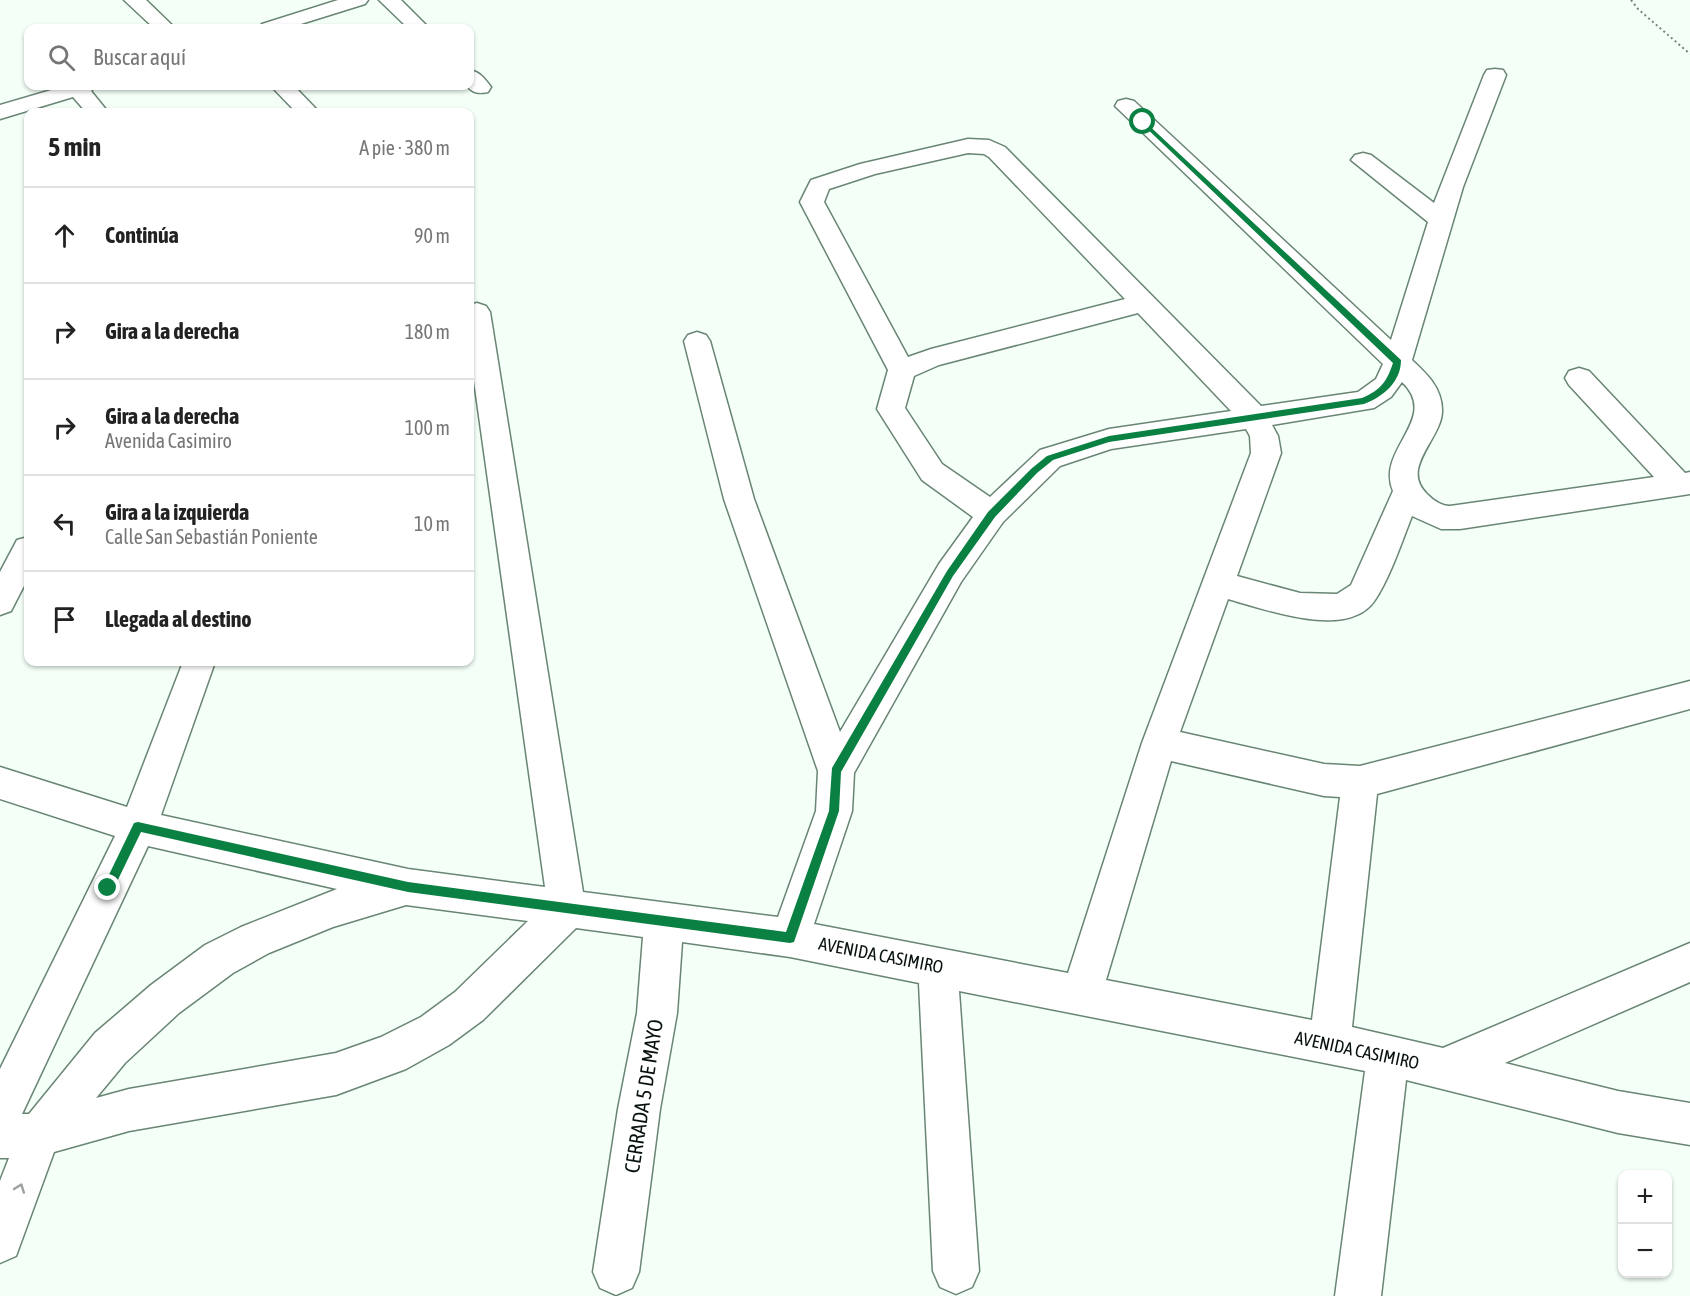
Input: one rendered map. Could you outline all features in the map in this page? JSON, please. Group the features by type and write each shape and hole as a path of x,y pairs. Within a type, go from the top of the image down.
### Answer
{"street":[{"path":"134,0 161,24"},
{"path":"280,24 332,4 358,0"},
{"path":"389,0 415,24"},
{"path":"836,771 950,573 992,514 1050,458 1109,439 1364,401 1378,395 1388,386 1398,362 1440,219 1495,75"},
{"path":"0,112 71,90"},
{"path":"83,90 94,108"},
{"path":"286,90 304,108"},
{"path":"1126,105 1421,384 1429,406 1428,418 1404,467 1404,479 1408,491 1422,507 1443,517 1685,484"},
{"path":"992,514 932,472 891,409 902,370 812,202 819,185 868,169 968,146 989,147 998,152 1253,416 1264,436 1266,453 1159,743 1082,993"},
{"path":"1363,160 1440,219"},
{"path":"902,370 931,358 1143,303"},
{"path":"20,1136 129,1110 336,1074 391,1054 435,1031 469,1006 567,910 477,312"},
{"path":"697,341 739,499 836,771 834,811 790,938"},
{"path":"1579,378 1685,484"},
{"path":"1218,583 1300,606 1342,607 1363,593 1408,491"},
{"path":"0,602 24,557"},
{"path":"0,1114 138,827 198,666"},
{"path":"1159,743 1324,780 1360,782 1690,695"},
{"path":"1330,1044 1360,782"},
{"name":"AVENIDA CASIMIRO","path":"0,783 138,827 408,887 790,938 1389,1054 1618,1112 1690,1124"},
{"path":"0,1240 20,1136 110,1048 165,999 219,959 255,940 331,909 408,887"},
{"name":"CERRADA 5 DE MAYO","path":"616,1272 639,1109 657,1014 664,920"},
{"path":"1443,1069 1690,962"},
{"path":"938,967 956,1271"},
{"path":"1358,1296 1389,1054"}],"path":[{"path":"1631,0 1638,9 1690,54"}],"route":[{"path":"108,888 138,827 408,887 790,938 834,811 836,771 950,573 992,514 1034,471 1050,458 1109,439 1364,401 1378,395 1388,386 1393,376 1398,362 1143,122"}]}
